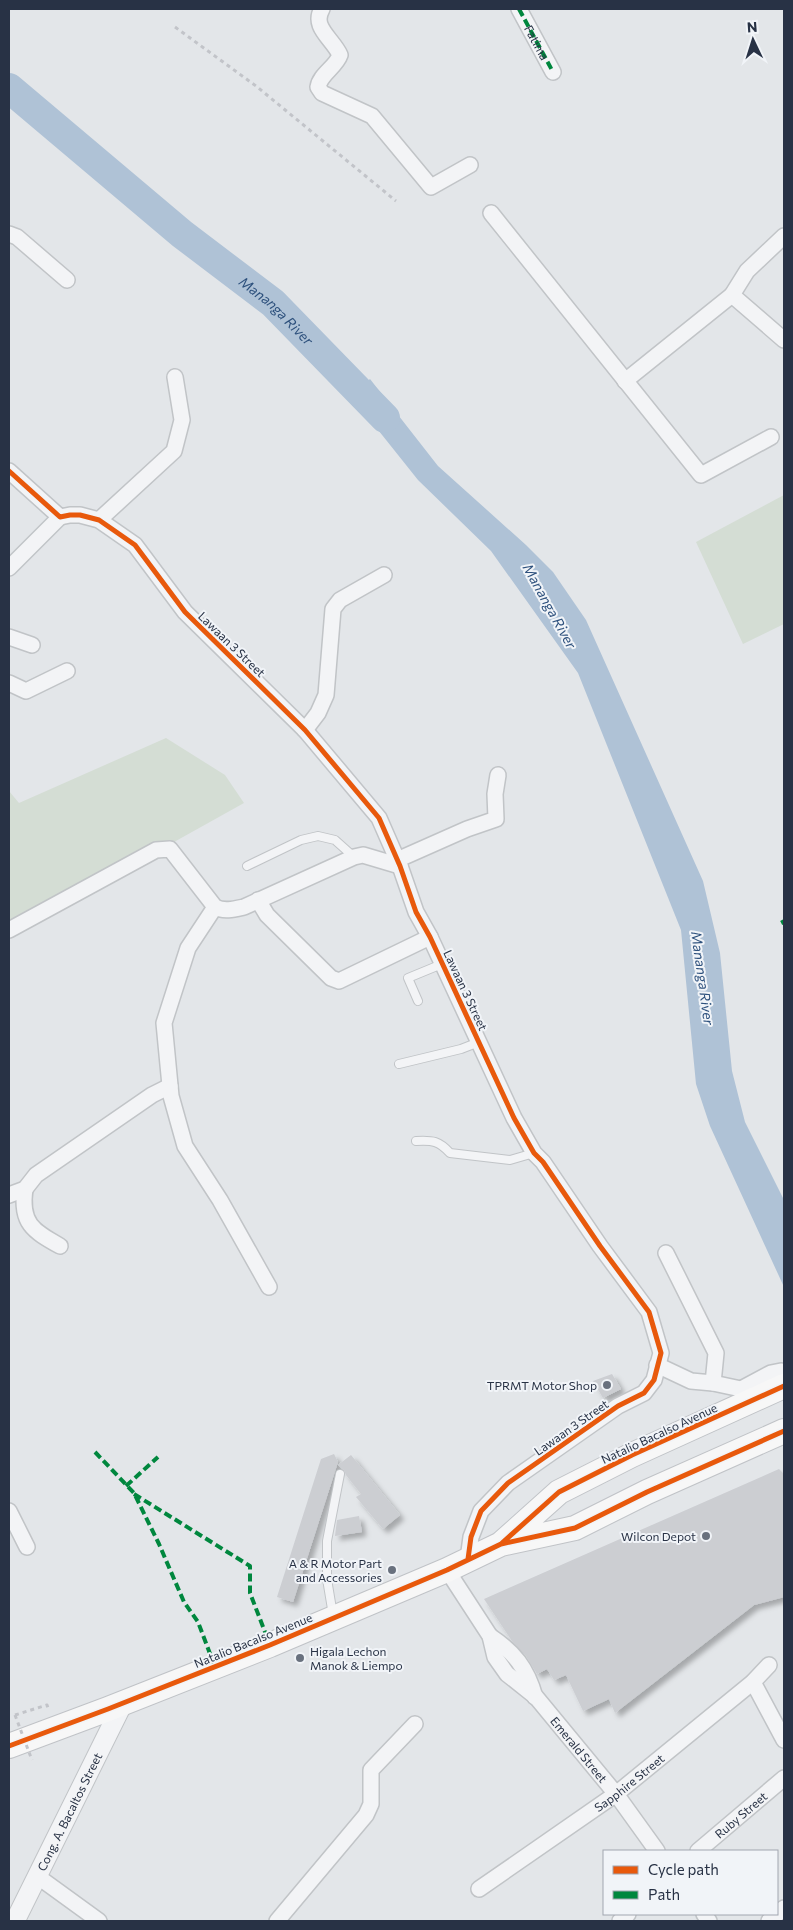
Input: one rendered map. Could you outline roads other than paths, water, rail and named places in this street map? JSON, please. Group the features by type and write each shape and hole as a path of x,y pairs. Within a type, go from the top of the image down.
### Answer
{"main road":[{"name":"Natalio Bacalso Avenue","path":"501,1544 559,1492 632,1455 784,1386"},
{"name":"Natalio Bacalso Avenue","path":"9,1746 270,1646 446,1570 501,1544 575,1528 647,1492 784,1431"}],"street":[{"path":"322,9 318,14 318,23 340,55 338,61 319,81 318,87 322,93 372,116 430,187 470,165"},
{"name":"Fatima","path":"520,10 553,72"},
{"path":"491,212 701,475 771,437"},
{"path":"9,234 17,237 67,280"},
{"path":"625,381 732,295 747,271 784,236"},
{"path":"732,295 784,340"},
{"path":"99,520 174,451 182,420 175,378"},
{"path":"9,471 60,517 9,568"},
{"name":"Lawaan 3 Street","path":"60,517 80,515 99,520 134,545 184,612 305,730 379,818 416,912 430,937 514,1118 534,1153 543,1162 648,1312 661,1353 654,1380 644,1393 618,1406 508,1483 481,1511 471,1537 468,1559"},
{"path":"305,730 318,713 326,695 334,609 340,600 384,575"},
{"path":"9,637 32,645"},
{"path":"9,683 26,691 67,671"},
{"path":"9,930 156,850 170,849 215,907 232,910 354,857 363,855 398,863 467,829 496,819 495,794 498,775"},
{"path":"258,900 267,915 330,978 339,981 430,937"},
{"path":"215,907 188,948 164,1023 171,1096 185,1146 220,1200 269,1287"},
{"path":"60,1246 36,1233 28,1221 23,1203 25,1189 36,1175 152,1095 170,1086"},
{"path":"9,1195 25,1189"},
{"path":"666,1253 716,1353 713,1383"},
{"path":"657,1365 691,1381 741,1388 771,1373 781,1371 784,1381"},
{"path":"9,1511 27,1547"},
{"name":"Emerald Street","path":"446,1570 490,1636 504,1645 518,1659 536,1697 616,1794 656,1850"},
{"name":"Sapphire Street","path":"479,1890 616,1794 754,1682 769,1666"},
{"path":"754,1682 784,1740"},
{"name":"Cong. A. Bacaltos Street","path":"15,1921 124,1702"},
{"path":"277,1921 366,1815 371,1804 371,1770 415,1724"},
{"name":"Ruby Street","path":"699,1850 784,1778"},
{"path":"38,1876 99,1921"}],"lane":[{"path":"247,866 301,840 318,836 336,840 354,857"},
{"path":"418,1001 408,978 442,964"},
{"path":"400,1064 461,1049 479,1042"},
{"path":"416,1141 431,1140 442,1144 450,1153 499,1160 519,1159 534,1153"},
{"path":"334,1618 327,1579 327,1541 340,1474"}],"water":[{"path":"370,379 438,466 526,545 553,572 586,620 703,881 720,953 732,1071 745,1122 784,1200 784,1287 710,1126 696,1084 681,930 578,673 491,551 418,480 351,396"}],"waterway":[{"name":"Mananga River","path":"9,88 182,234 273,303 385,418"}],"place":[{"name":"TPRMT Motor Shop","path":"607,1385"},
{"name":"Wilcon Depot","path":"706,1536"},
{"name":"A & R Motor Part and Accessories","path":"392,1570"},
{"name":"Higala Lechon Manok & Liempo","path":"300,1658"}]}
